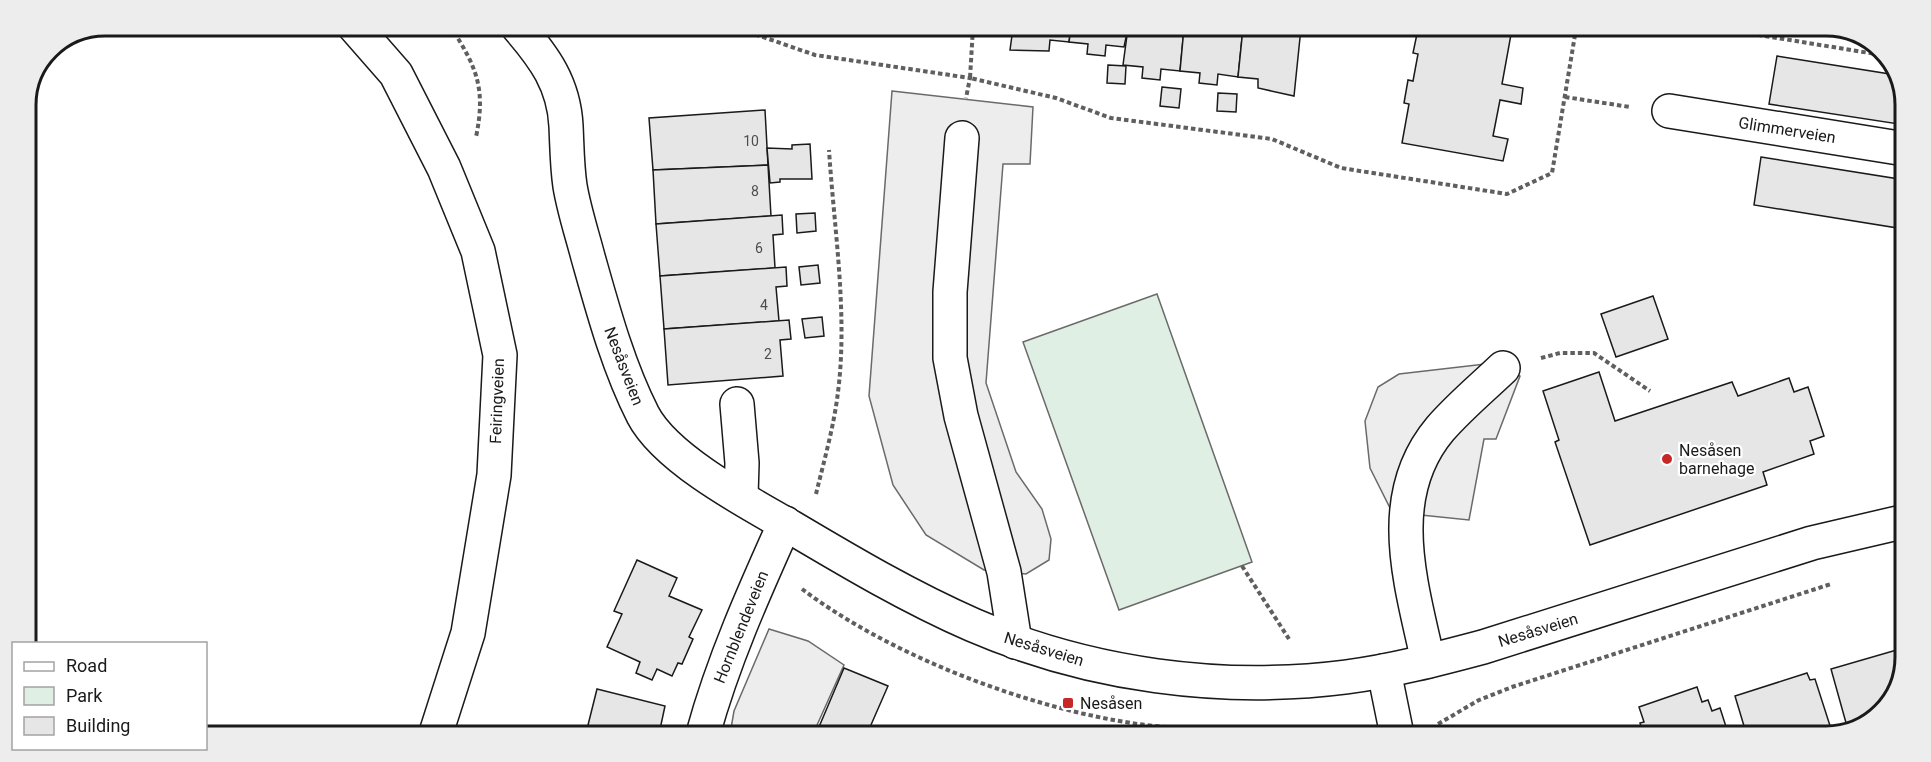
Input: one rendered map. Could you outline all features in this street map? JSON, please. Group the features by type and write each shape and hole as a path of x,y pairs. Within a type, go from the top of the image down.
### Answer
{"street":[{"name":"Feiringveien","path":"363,36 396,74 444,168 478,251 500,355 494,475 468,633 438,726"},
{"name":"Nesåsveien","path":"526,36 554,73 563,96 570,185 576,211 616,349 645,419 684,460 795,530 937,609 1015,642 1143,674 1227,682 1316,680 1384,671 1534,631 1812,543 1895,524"},
{"name":"Glimmerveien","path":"1669,111 1895,147"},
{"path":"962,138 950,292 950,358 961,416 1004,572 1015,642"},
{"path":"1428,661 1406,560 1411,477 1440,429 1503,368"},
{"path":"737,404 742,463 741,496"},
{"name":"Hornblendeveien","path":"705,726 712,701 751,596 795,530"},
{"path":"1384,671 1395,726"}],"path":[{"path":"444,168 474,147 480,117 481,89 473,61 457,36"},
{"path":"760,36 815,55 970,78 1056,98 1112,118 1272,139 1341,168 1507,194 1552,173 1575,36"},
{"path":"962,138 970,78 973,36"},
{"path":"1765,36 1872,53"},
{"path":"1565,97 1669,111"},
{"path":"795,530 836,403 841,357 829,150"},
{"path":"1503,368 1560,353 1594,353 1650,391"},
{"path":"1242,566 1316,680"},
{"path":"1428,726 1439,723 1479,699 1512,687 1837,583"}],"green space":[{"path":"1157,294 1252,562 1119,610 1023,342"}],"shaded area":[{"path":"892,91 1033,107 1030,164 1003,164 986,383 1016,472 1042,509 1051,539 1049,560 1026,574 984,570 926,535 893,485 869,396"},
{"path":"1494,363 1520,376 1496,439 1484,439 1469,520 1392,512 1370,468 1365,421 1378,387 1399,374"},
{"path":"769,629 808,641 844,665 817,726 731,726 734,711"}],"building":[{"path":"1012,36 1070,36 1069,42 1050,40 1049,51 1010,50"},
{"path":"1070,36 1126,36 1124,47 1106,45 1105,56 1087,54 1088,44 1069,42"},
{"path":"1127,36 1183,36 1180,71 1161,69 1160,80 1142,78 1143,67 1123,65"},
{"path":"1183,36 1242,36 1238,77 1218,74 1217,85 1199,83 1200,73 1180,71"},
{"path":"1242,36 1300,36 1294,96 1258,88 1258,79 1238,77"},
{"path":"1417,36 1511,36 1502,84 1523,88 1521,104 1500,100 1493,136 1508,139 1503,161 1402,143 1409,104 1404,103 1408,80 1413,81 1418,54 1413,53"},
{"path":"1777,56 1887,74 1894,92 1895,123 1769,104"},
{"path":"1108,65 1126,66 1125,84 1107,83"},
{"path":"1162,87 1181,89 1179,108 1160,106"},
{"path":"1218,93 1237,94 1236,112 1217,111"},
{"path":"765,110 768,165 653,170 649,118"},
{"path":"810,144 812,179 780,179 780,182 770,183 767,148 792,149 792,145"},
{"path":"1761,157 1895,178 1895,228 1754,205"},
{"path":"768,165 771,216 656,224 653,170"},
{"path":"815,213 816,231 797,233 796,214"},
{"path":"782,215 783,234 773,235 775,268 660,276 656,224"},
{"path":"818,265 820,283 801,285 799,267"},
{"path":"786,267 787,286 776,287 779,321 664,329 660,276"},
{"path":"1653,296 1668,339 1616,357 1601,314"},
{"path":"822,317 824,336 805,338 802,319"},
{"path":"789,320 791,339 780,340 783,376 668,385 664,329"},
{"path":"1599,372 1615,421 1732,382 1738,396 1789,378 1794,392 1808,387 1824,436 1810,441 1814,454 1763,472 1767,485 1590,545 1555,442 1559,440 1543,391"},
{"path":"637,560 677,578 669,596 702,610 689,637 693,639 682,664 678,663 672,676 657,669 652,680 636,673 640,662 607,647 622,614 614,611"},
{"path":"1895,650 1894,670 1886,692 1871,709 1846,723 1831,669"},
{"path":"844,668 888,686 870,726 819,726"},
{"path":"1807,673 1810,680 1815,679 1830,726 1744,726 1735,696"},
{"path":"1697,687 1702,702 1708,700 1712,711 1720,708 1726,726 1641,726 1640,723 1644,722 1639,707"},
{"path":"597,689 665,706 661,726 588,726"}],"place":[{"name":"Nesåsen barnehage","path":"1667,459"},
{"name":"Nesåsen","path":"1068,703"}]}
